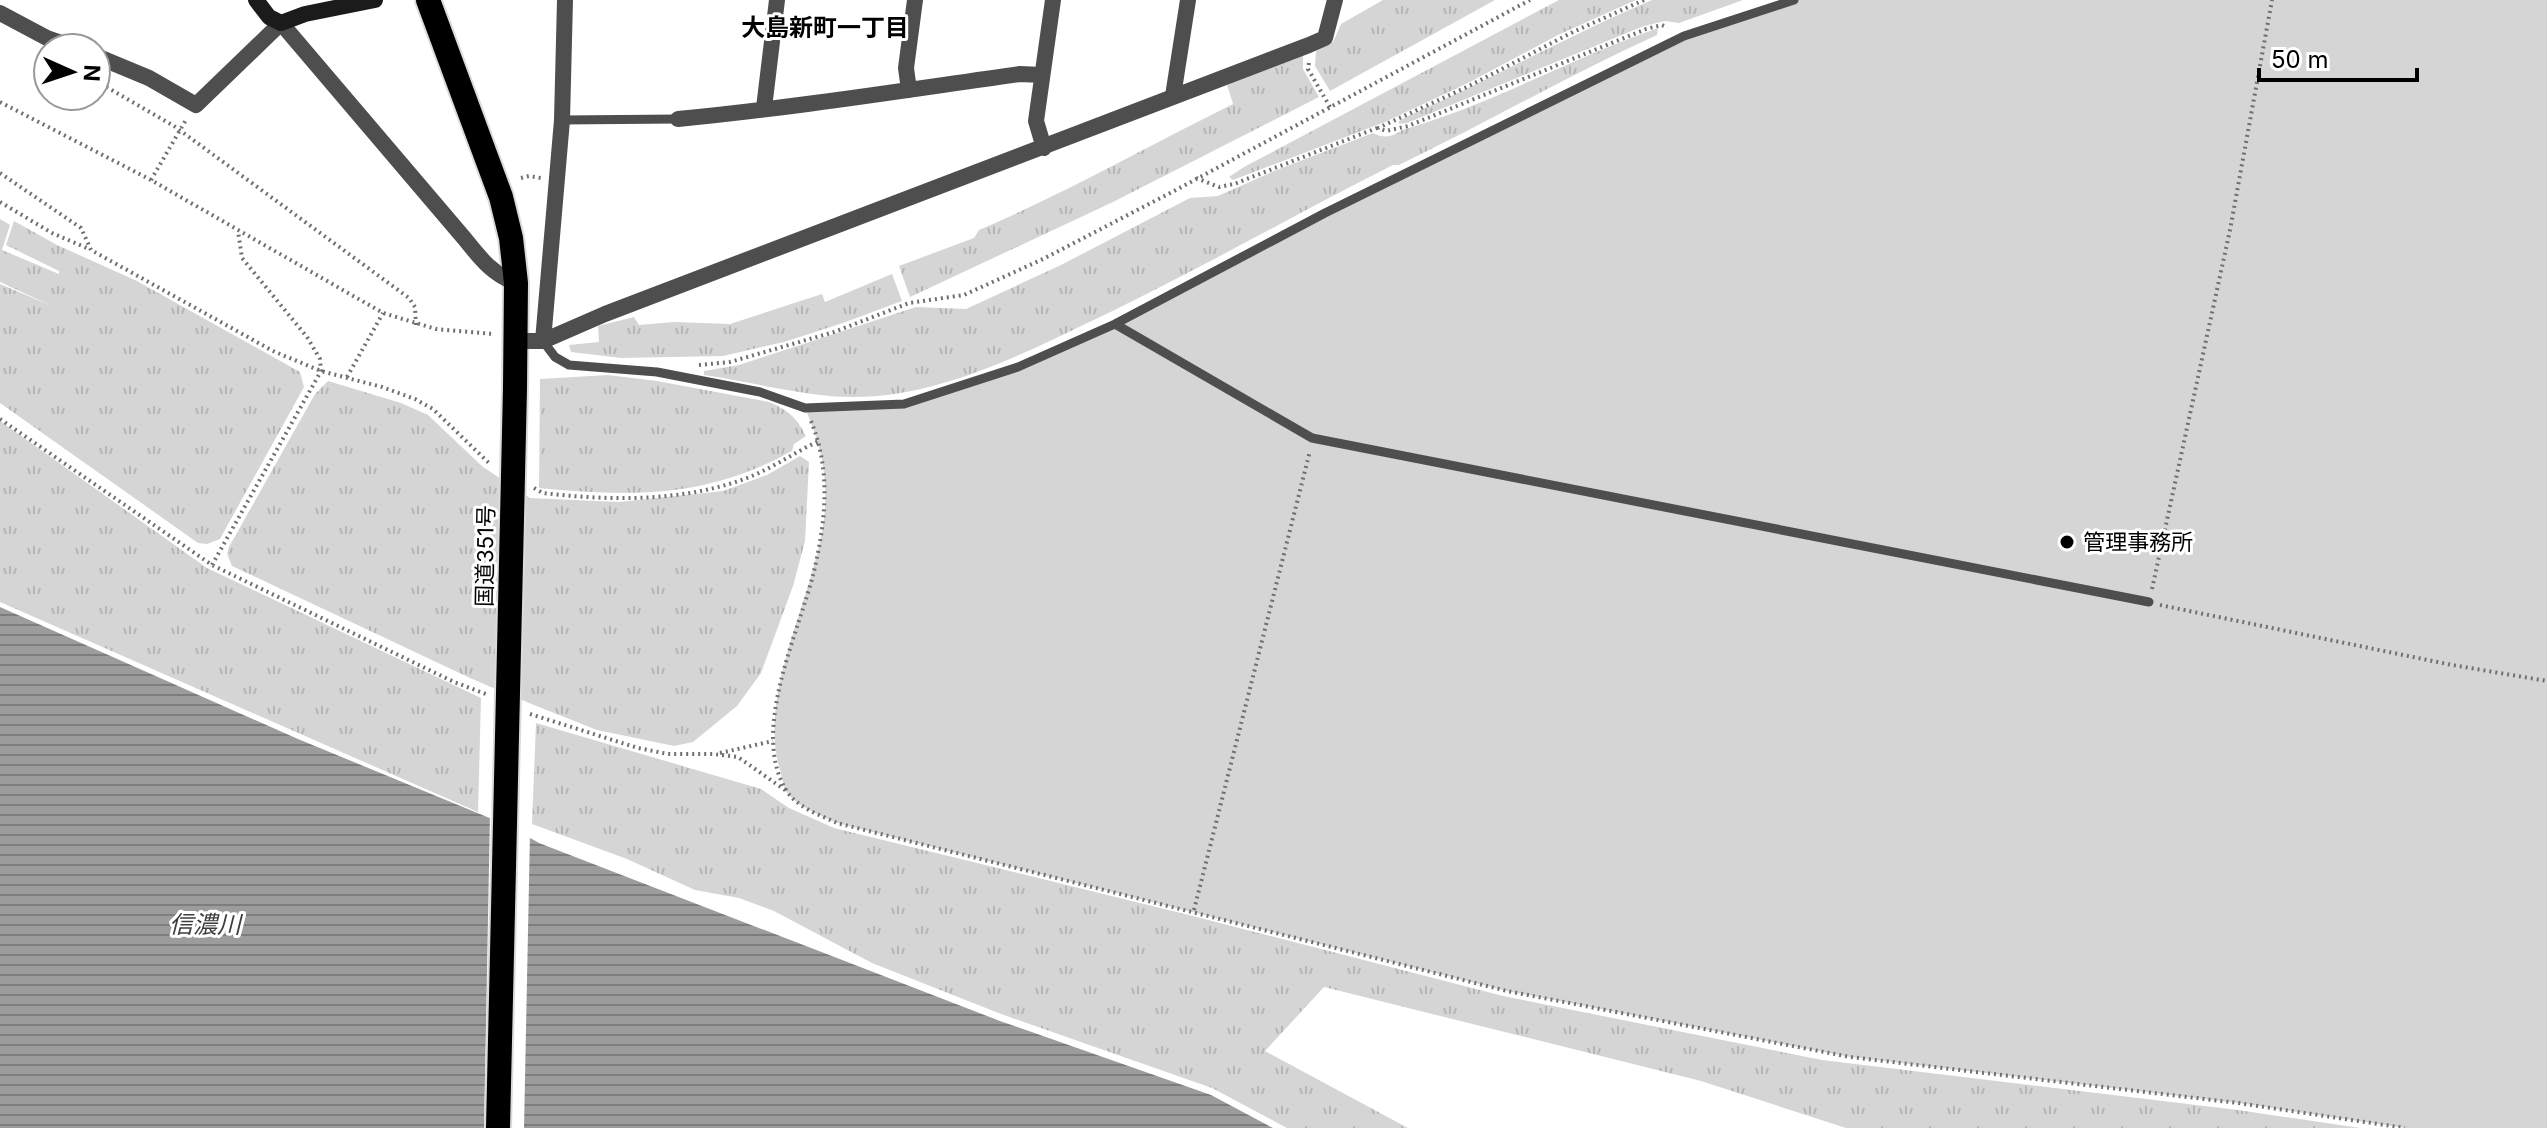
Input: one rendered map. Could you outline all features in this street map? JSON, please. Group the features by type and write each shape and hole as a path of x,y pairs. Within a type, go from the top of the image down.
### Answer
{"highway":[{"name":"国道351号","path":"428,0 501,197 511,238 516,283 508,338 515,388 498,1128"}],"street":[{"path":"256,0 269,17 281,23 482,262 499,277 516,283"},
{"path":"112,63 149,78 196,105 281,23 305,14 375,0"},
{"path":"543,341 562,120 565,0"},
{"path":"764,108 777,0"},
{"path":"909,90 906,68 915,0"},
{"path":"1044,148 1036,121 1053,0"},
{"path":"1173,96 1188,0"},
{"path":"508,338 543,341 605,314 1309,45 1325,38 1335,0"},
{"path":"0,13 36,32"},
{"path":"678,119 824,104 1020,74 1042,75"}],"lane":[{"path":"543,341 555,357 569,365 657,372 760,392 805,408 904,404 1018,367 1115,324 1352,199 1684,36 1794,0"},
{"path":"562,120 678,119"},
{"path":"1115,324 1312,438 2149,602"}],"path":[{"path":"1505,0 1510,9"},
{"path":"696,365 730,362 834,332 909,303 964,295 1043,259 1530,0"},
{"path":"1196,178 1219,187 1234,184 1378,128 1467,87 1559,38 1644,0"},
{"path":"2272,0 2230,230 2149,602 2452,665 2547,681"},
{"path":"1378,128 1386,131 1408,126 1646,29 1662,25 1684,36"},
{"path":"1309,45 1308,69 1330,107"},
{"path":"112,91 180,131 409,298 415,307 416,325"},
{"path":"0,102 151,180 383,313 416,325 508,338"},
{"path":"151,180 188,116"},
{"path":"0,173 81,228 91,250"},
{"path":"521,178 541,177"},
{"path":"0,202 273,351 321,371 382,387 433,409 492,465"},
{"path":"212,565 321,371 320,359 307,337 242,258 238,231"},
{"path":"347,377 383,313"},
{"path":"787,791 773,741 775,707 814,572 824,519 826,471 819,441 805,408"},
{"path":"0,419 212,565 454,682 486,694"},
{"path":"1194,910 1309,460 1312,438"},
{"path":"530,486 543,493 589,497 682,494 749,477 819,441"},
{"path":"526,712 638,748 668,754 738,757 787,791 808,810 837,823 1194,910 1507,991 1850,1057 2238,1103 2405,1128"},
{"path":"713,754 773,741"}],"green space":[{"path":"1383,0 1495,0 1330,91 1315,66 1316,51 1333,42 1341,24"},
{"path":"1559,0 1636,0 1558,35 1470,82 1385,122 1233,180 1229,177 1244,167"},
{"path":"1652,0 1743,0 1679,23 1665,21 1644,26 1399,124 1408,116"},
{"path":"1794,0 2547,0 2547,1128 2405,1128 2238,1103 1850,1057 1507,991 837,823 802,806 786,791 775,743 775,712 789,647 818,550 825,504 822,462 805,408 904,404 1018,367 1115,324 1684,36"},
{"path":"1658,28 1657,35 1464,133 1399,165 1393,165 1119,308 998,364 912,391 854,397 799,392 704,375 704,371 739,365 916,307 966,309 1061,265 1190,198 1218,196 1373,133 1392,136"},
{"path":"1303,53 1303,69 1319,97 1113,202 910,297 899,266 974,238 979,230 1233,104 1227,85"},
{"path":"0,219 10,225 2,250 59,274 59,271 6,245 14,221 57,245 137,281 300,372 304,387 220,539 207,544 198,543 0,403 0,284 52,306 0,282"},
{"path":"892,274 902,301 784,342 723,356 621,358 571,352 569,345 599,342 598,326 634,317 639,325 674,322 730,324 822,294 825,302"},
{"path":"608,375 769,402 791,415 806,436 794,444 792,451 761,466 699,486 638,493 539,488 540,379"},
{"path":"328,381 401,403 428,415 483,467 530,498 619,502 723,491 767,475 800,456 809,462 805,541 793,586 761,673 737,706 693,742 674,746 597,730 470,678 232,566 227,554 229,547 315,394"},
{"path":"0,421 207,568 481,698 478,812 0,602"},
{"path":"536,723 761,789 789,808 834,828 1503,996 1822,1060 2238,1110 2360,1128 1846,1128 1701,1081 1324,987 1265,1051 1408,1128 1287,1128 1212,1088 1001,1014 872,963 774,911 739,898 695,890 627,859 532,824"}],"water":[{"name":"信濃川","path":"0,607 298,739 509,826 539,843 1000,1021 1211,1095 1273,1128 0,1128"}],"pier":[{"path":"490,814 530,833 524,1128 484,1128"}],"place":[{"name":"管理事務所","path":"2067,542"}],"district":[{"name":"大島新町一丁目","path":"825,27"}]}
